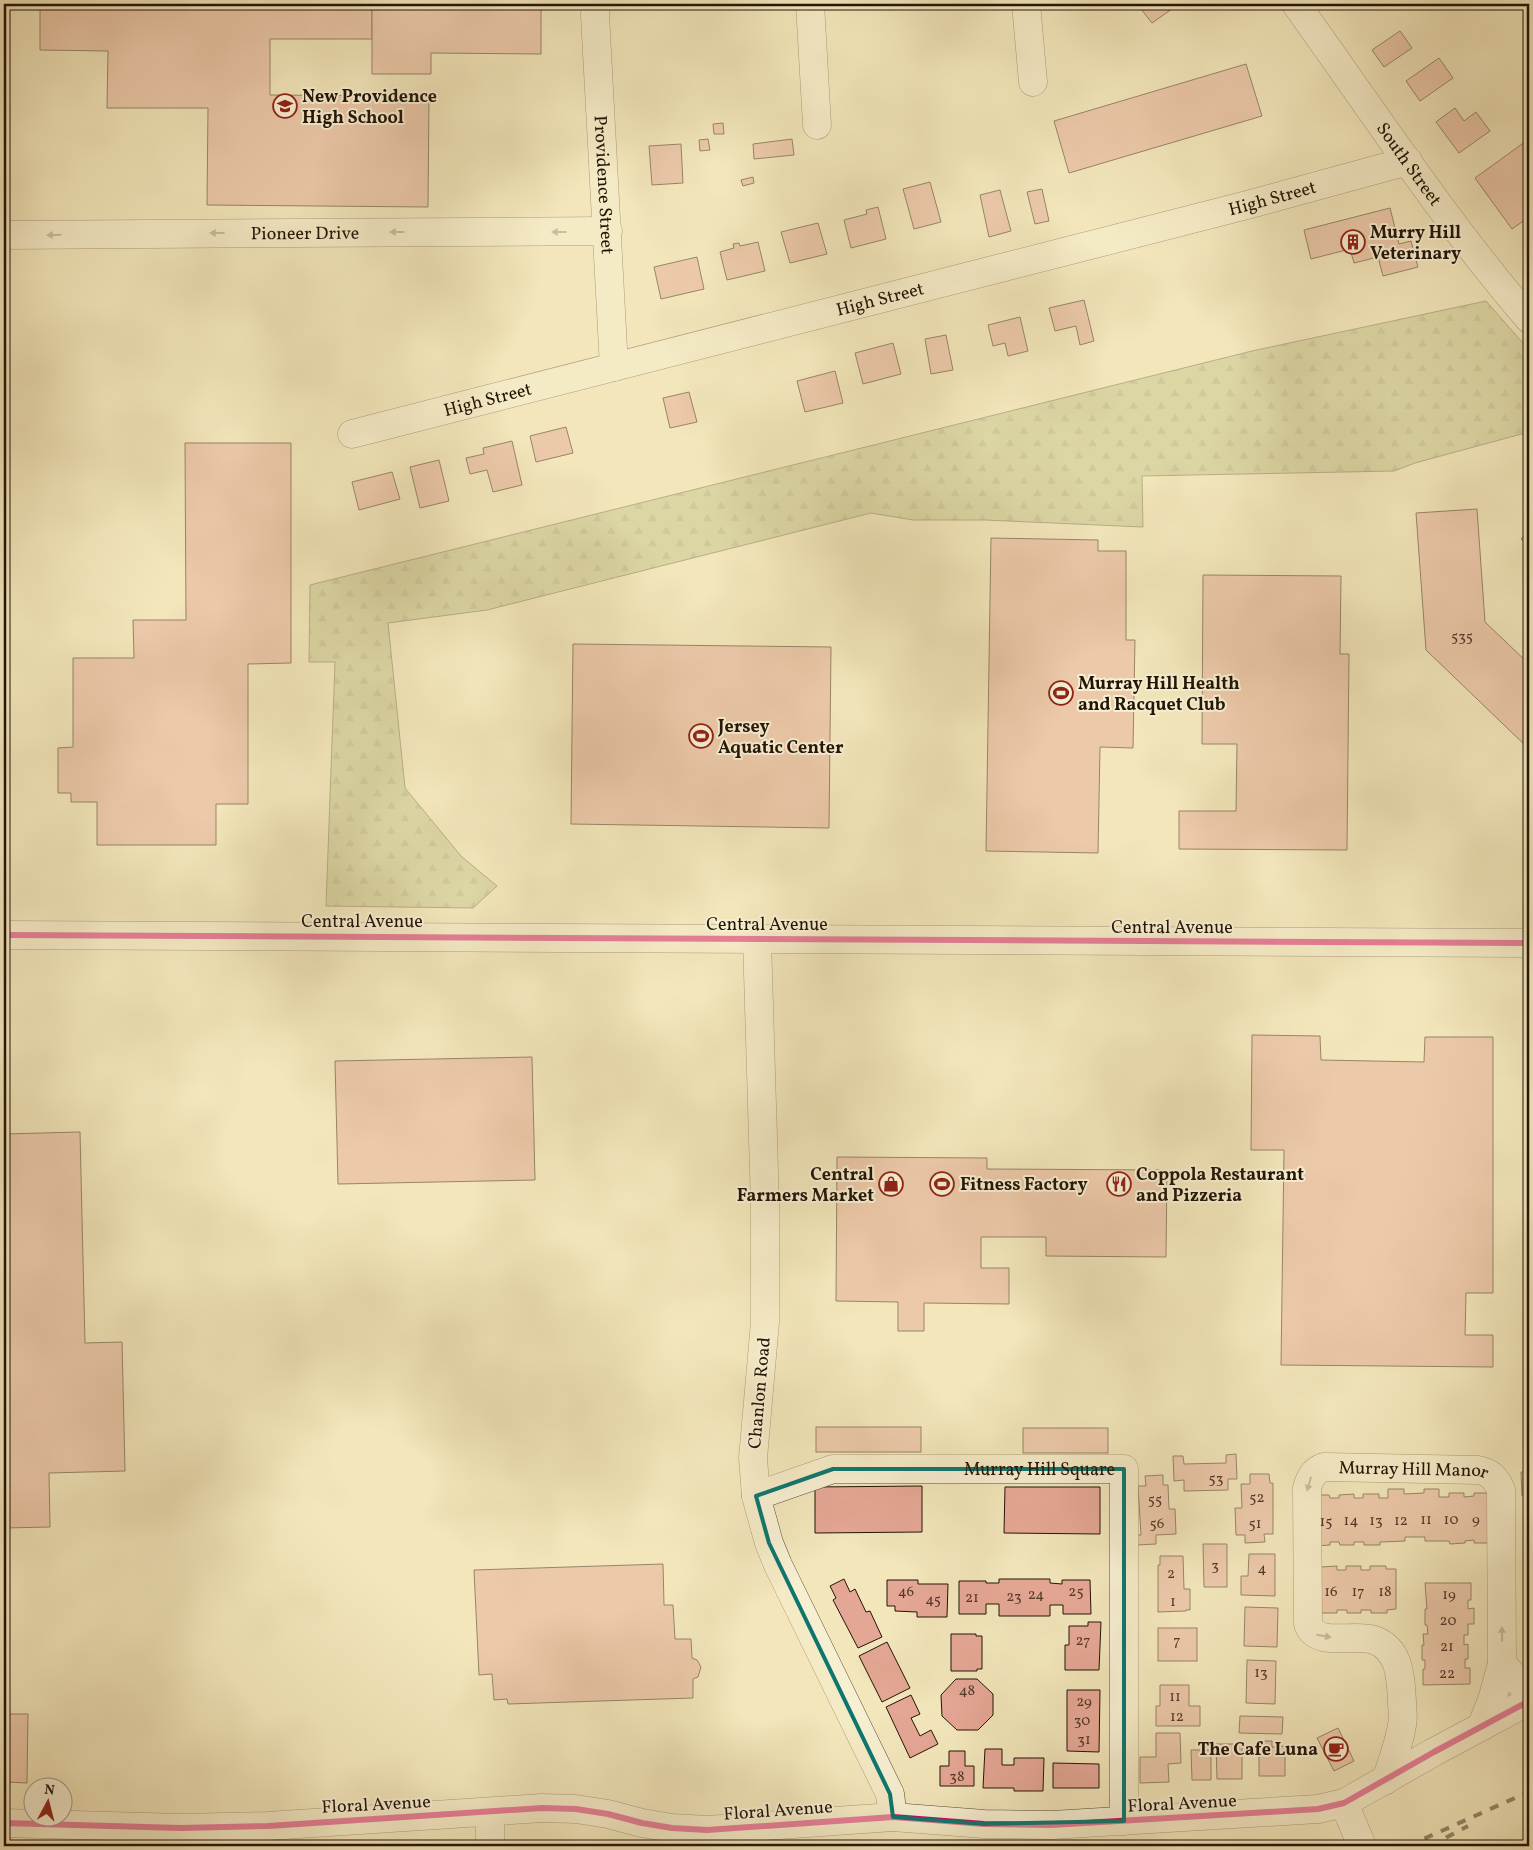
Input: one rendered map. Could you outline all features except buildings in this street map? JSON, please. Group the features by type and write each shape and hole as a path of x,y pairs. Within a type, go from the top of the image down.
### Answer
{"street":[{"name":"Providence Street","path":"596,4 595,15 614,367"},
{"path":"810,4 817,125"},
{"path":"1026,4 1033,82"},
{"name":"South Street","path":"1296,4 1492,276 1529,319"},
{"name":"High Street","path":"352,434 1237,208 1408,161"},
{"name":"Pioneer Drive","path":"4,235 608,232"},
{"name":"Central Avenue","path":"4,935 1529,943"},
{"name":"Chanlon Road","path":"757,938 765,1322 753,1458 756,1496 769,1543 890,1794 893,1817"},
{"name":"Murray Hill Manor","path":"1386,1780 1403,1723 1402,1677 1398,1663 1382,1644 1363,1637 1319,1636 1311,1632 1308,1624 1307,1488 1309,1479 1318,1469 1324,1467 1478,1470 1493,1476 1498,1482 1500,1490 1502,1664 1492,1700 1481,1727"},
{"name":"Murray Hill Square","path":"756,1496 834,1469 1124,1469 1124,1821"},
{"path":"1502,1664 1522,1685 1529,1688"},
{"name":"Floral Avenue","path":"4,1823 191,1828 268,1826 542,1808 576,1809 608,1814 642,1824 707,1830 893,1817 984,1824 1052,1825 1285,1812 1326,1808 1344,1803 1529,1701"},
{"path":"1403,1723 1418,1740 1434,1752"},
{"path":"1344,1803 1362,1846"},
{"path":"490,1812 490,1846"}],"highlighted area":[{"path":"833,1469 1124,1469 1124,1821 984,1824 893,1817 890,1794 769,1543 756,1496"}],"green space":[{"path":"1486,301 1529,350 1529,432 1415,463 1394,471 1142,476 1143,527 985,520 913,520 871,513 487,610 388,623 405,788 461,856 497,886 473,908 326,906 335,662 309,662 310,585 1252,351"}],"railway":[{"path":"1408,1846 1526,1793"},
{"path":"1430,1846 1468,1826"}],"cycle path":[{"path":"4,935 1529,943"},
{"path":"4,1823 181,1828 268,1826 542,1808 576,1809 672,1828 707,1830 893,1817 984,1824 1052,1825 1318,1809 1344,1803 1529,1701"}],"place":[{"name":"New Providence High School","path":"285,106"},
{"name":"Murry Hill Veterinary","path":"1353,242"},
{"name":"Murray Hill Health and Racquet Club","path":"1061,693"},
{"name":"Jersey Aquatic Center","path":"701,736"},
{"name":"Central Farmers Market","path":"891,1184"},
{"name":"Fitness Factory","path":"942,1184"},
{"name":"Coppola Restaurant and Pizzeria","path":"1119,1184"},
{"name":"The Cafe Luna","path":"1336,1749"}]}
